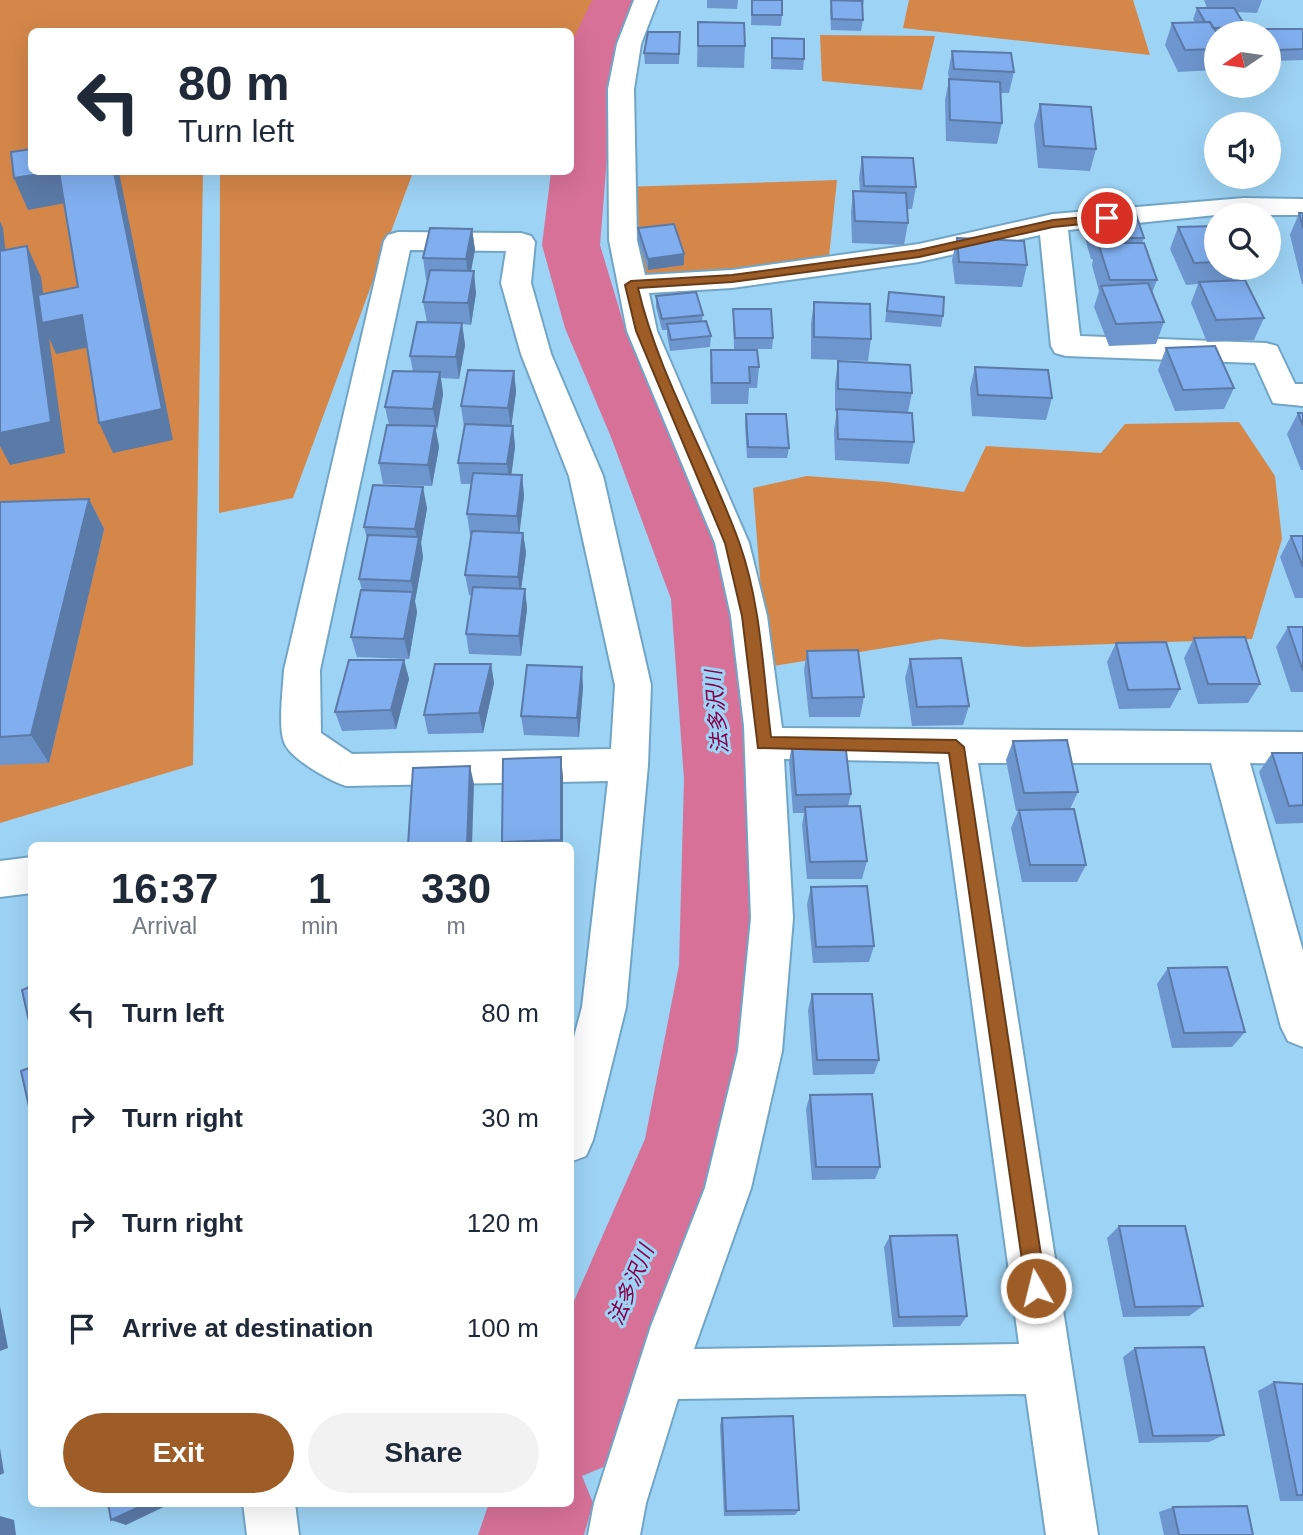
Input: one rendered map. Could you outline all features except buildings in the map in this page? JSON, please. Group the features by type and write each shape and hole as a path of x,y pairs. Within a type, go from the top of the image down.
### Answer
{"street":[{"path":"614,1535 620,1503 661,1374 728,1188 760,1051 772,918 764,743 750,616 732,543 642,331 623,240 621,89 629,44 646,0"},
{"path":"631,285 732,279 919,253 1053,223 1244,206 1303,207"},
{"path":"1053,223 1066,345 1266,354 1284,395 1303,395"},
{"path":"574,1124 604,1007 629,765 633,685 586,476 536,354 516,283 521,242 398,241 302,670 302,740 346,770 629,765"},
{"path":"764,743 956,747 1303,748"},
{"path":"956,747 1072,1535"},
{"path":"1226,747 1303,1027"},
{"path":"0,879 28,876"},
{"path":"661,1374 1048,1369"},
{"path":"270,1507 273,1535"}],"shaded area":[{"path":"0,0 605,0 586,26 574,72 574,28 28,28 28,175 203,175 193,765 0,823"},
{"path":"909,0 1133,0 1150,55 903,28"},
{"path":"820,35 935,36 922,90 822,81"},
{"path":"220,175 412,175 293,498 219,513"},
{"path":"837,180 828,266 631,285 622,187"},
{"path":"1239,422 1275,476 1282,539 1252,639 1026,647 940,639 767,667 753,488 807,476 964,492 986,446 1101,453 1125,424"}],"waterway":[{"name":"法多沢川","path":"574,1420 690,1141 721,965 723,779 706,599 643,437 595,328 571,245 586,95 596,42 616,0"},
{"name":"法多沢川","path":"531,1535 540,1507"}],"route":[{"path":"1036,1288 956,747 764,743 750,616 732,543 673,398 642,331 631,285 732,279 919,253 1053,223 1107,218"}]}
